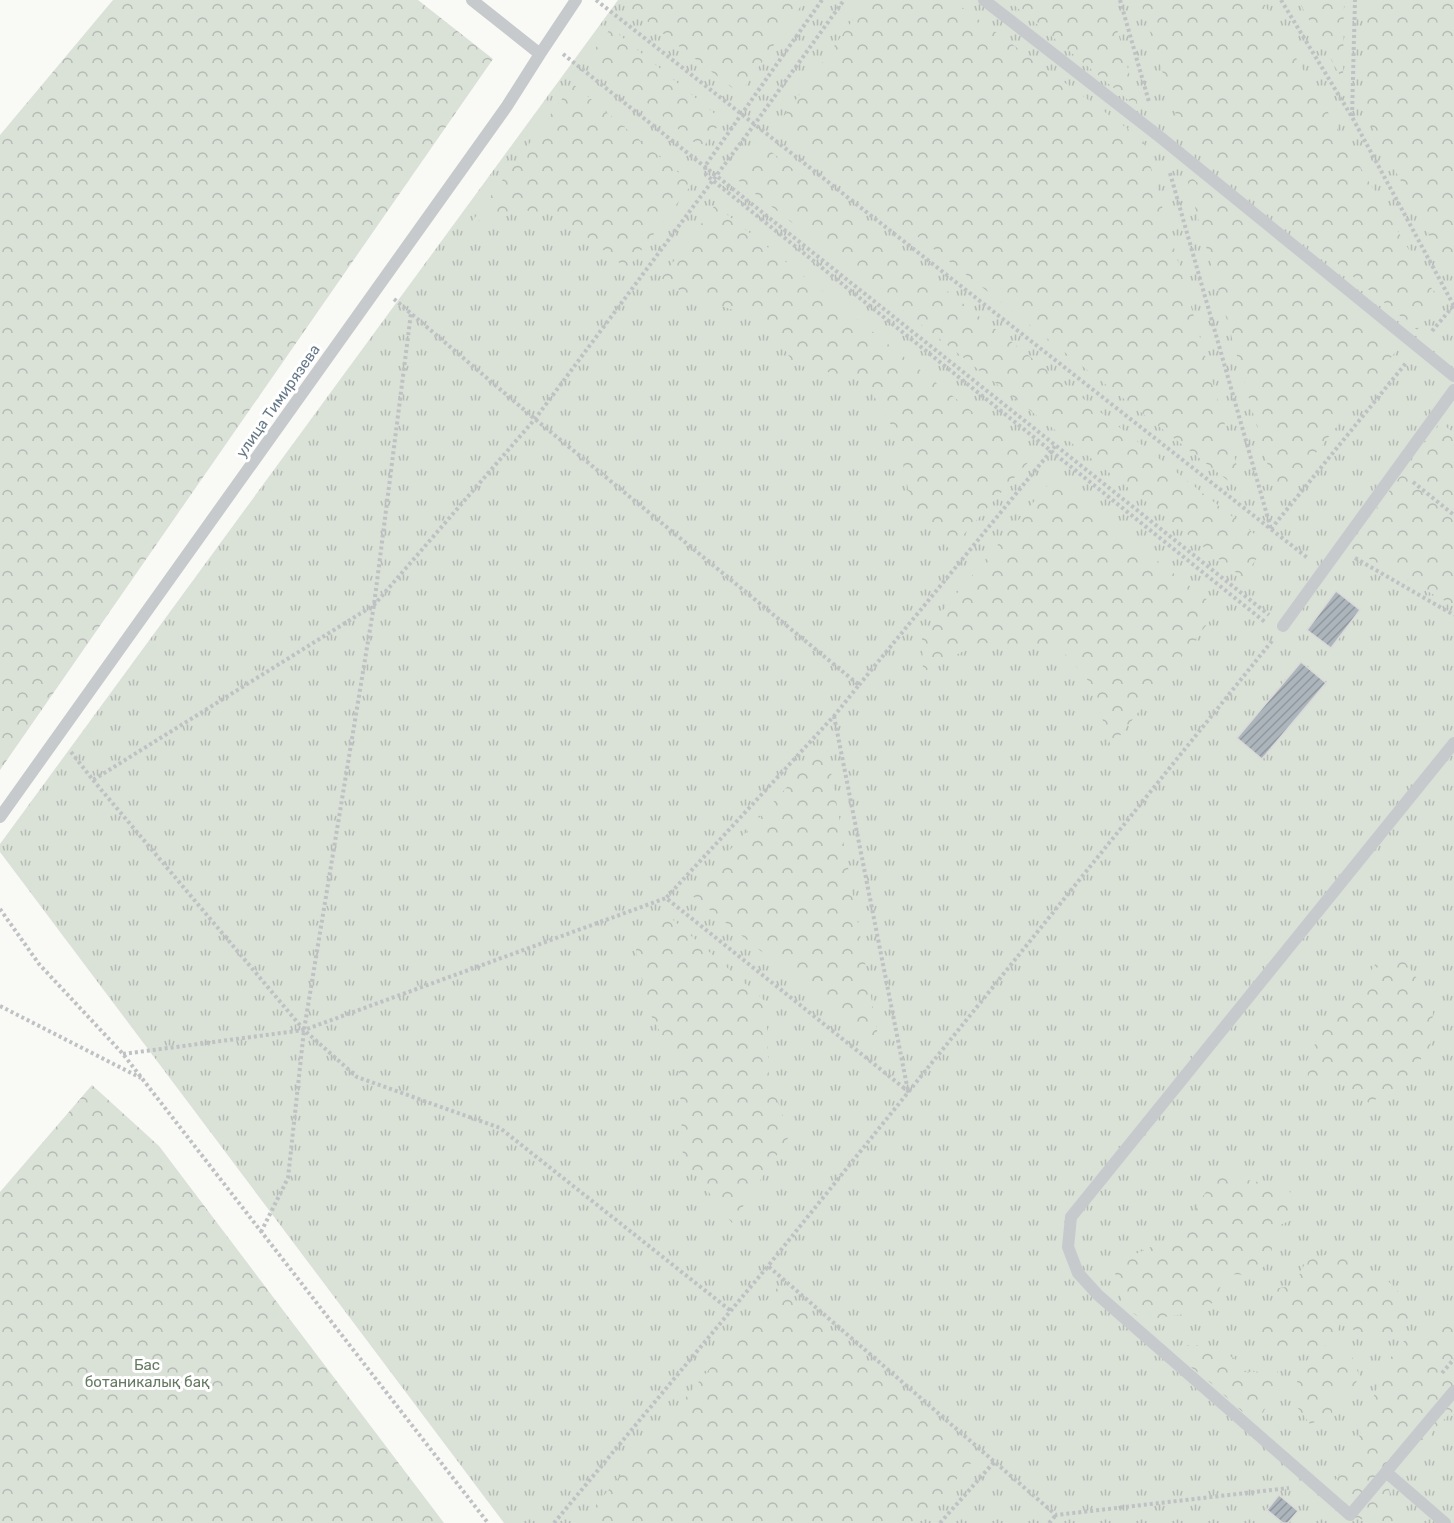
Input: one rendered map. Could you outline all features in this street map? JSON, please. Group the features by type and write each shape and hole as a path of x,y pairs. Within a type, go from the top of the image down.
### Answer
{"lane":[{"path":"472,0 540,54"},
{"name":"улица Тимирязева","path":"0,817 507,106 576,0"},
{"path":"984,0 1160,137 1454,376"},
{"path":"1283,626 1454,390"},
{"path":"1454,743 1071,1217 1068,1247 1078,1273 1098,1295 1350,1515 1454,1391"},
{"path":"1386,1472 1445,1523"}],"path":[{"path":"596,0 1323,571"},
{"path":"822,0 705,166 706,175 1265,622 1283,626"},
{"path":"93,780 374,605 536,419 844,0"},
{"path":"1120,0 1150,103"},
{"path":"1271,530 1454,305 1352,117 1281,0"},
{"path":"1352,117 1355,0"},
{"path":"547,42 1283,626"},
{"path":"1169,171 1271,530"},
{"path":"378,286 859,685"},
{"path":"261,1232 288,1178 304,1030 374,605 411,314"},
{"path":"123,1054 304,1030 666,898 834,716 1056,446"},
{"path":"1397,469 1454,515"},
{"path":"1332,559 1351,555 1454,615"},
{"path":"554,1523 768,1266 1283,626"},
{"path":"834,716 909,1092"},
{"path":"58,736 304,1030 357,1077 500,1128 731,1311"},
{"path":"666,898 909,1092"},
{"path":"0,909 39,964 123,1054 488,1523"},
{"path":"1,1008 142,1079"},
{"path":"768,1266 1056,1515"},
{"path":"940,1523 995,1461"},
{"path":"1049,1523 1056,1515 1315,1484"}],"green space":[{"path":"113,0 418,0 493,59 0,770 0,135"},
{"path":"618,0 1454,0 1454,1523 504,1523 0,852 0,844"},
{"path":"627,0 805,0 740,94 624,3"},
{"path":"867,0 952,0 1143,140 1245,494 777,126"},
{"path":"1008,0 1109,0 1139,109"},
{"path":"1140,0 1262,0 1439,301 1417,330 1182,134"},
{"path":"1298,0 1344,0 1343,81"},
{"path":"1366,0 1454,0 1454,280 1366,116"},
{"path":"611,28 722,120 702,149 590,55"},
{"path":"573,84 692,184 627,269 561,216 516,209 471,223"},
{"path":"760,143 1267,544 1243,578 734,177"},
{"path":"1185,172 1397,350 1278,501"},
{"path":"715,205 1031,459 950,550 911,503 897,435 865,381 794,364 767,321 693,297 660,280"},
{"path":"1440,422 1454,433 1454,606 1348,547"},
{"path":"1053,479 1219,609 1111,747 1092,685 1058,646 979,643 923,672 922,635"},
{"path":"826,744 880,1047 690,894"},
{"path":"663,911 766,1002 769,1078 790,1135 732,1223 683,1158 679,1066 648,1010 636,950"},
{"path":"1400,955 1418,980 1433,1012 1430,1048 1397,1088 1369,1103 1341,1083 1308,1082 1307,1060 1321,1032 1336,1015 1358,1002 1373,967"},
{"name":"Бас ботаникалық бақ","path":"92,1085 159,1146 444,1523 0,1523 0,1192"},
{"path":"1222,1170 1248,1180 1288,1188 1301,1216 1275,1227 1270,1262 1252,1275 1225,1274 1215,1302 1184,1314 1144,1320 1126,1309 1117,1288 1114,1264 1164,1241 1188,1224 1203,1196"},
{"path":"1342,1250 1359,1258 1365,1271 1388,1281 1411,1305 1411,1323 1383,1345 1340,1324 1331,1345 1286,1350 1265,1348 1256,1322 1275,1311 1272,1289 1294,1286 1306,1261"},
{"path":"777,1288 972,1462 918,1523 581,1523"},
{"path":"1443,1323 1454,1326 1454,1410 1435,1428 1418,1457 1389,1484 1391,1514 1412,1523 1371,1523 1369,1520 1342,1517 1334,1482 1353,1457 1387,1362 1404,1341"},
{"path":"1181,1345 1202,1345 1234,1358 1244,1372 1278,1371 1274,1390 1261,1417 1247,1416 1187,1364"},
{"path":"1349,1348 1359,1375 1354,1388 1333,1398 1332,1415 1310,1424 1292,1400 1300,1372 1309,1357"}],"building":[{"path":"1336,591 1360,610 1331,648 1307,630"},
{"path":"1301,662 1326,683 1262,759 1237,738"},
{"path":"1279,1495 1298,1511 1288,1523 1283,1523 1267,1510"}]}
